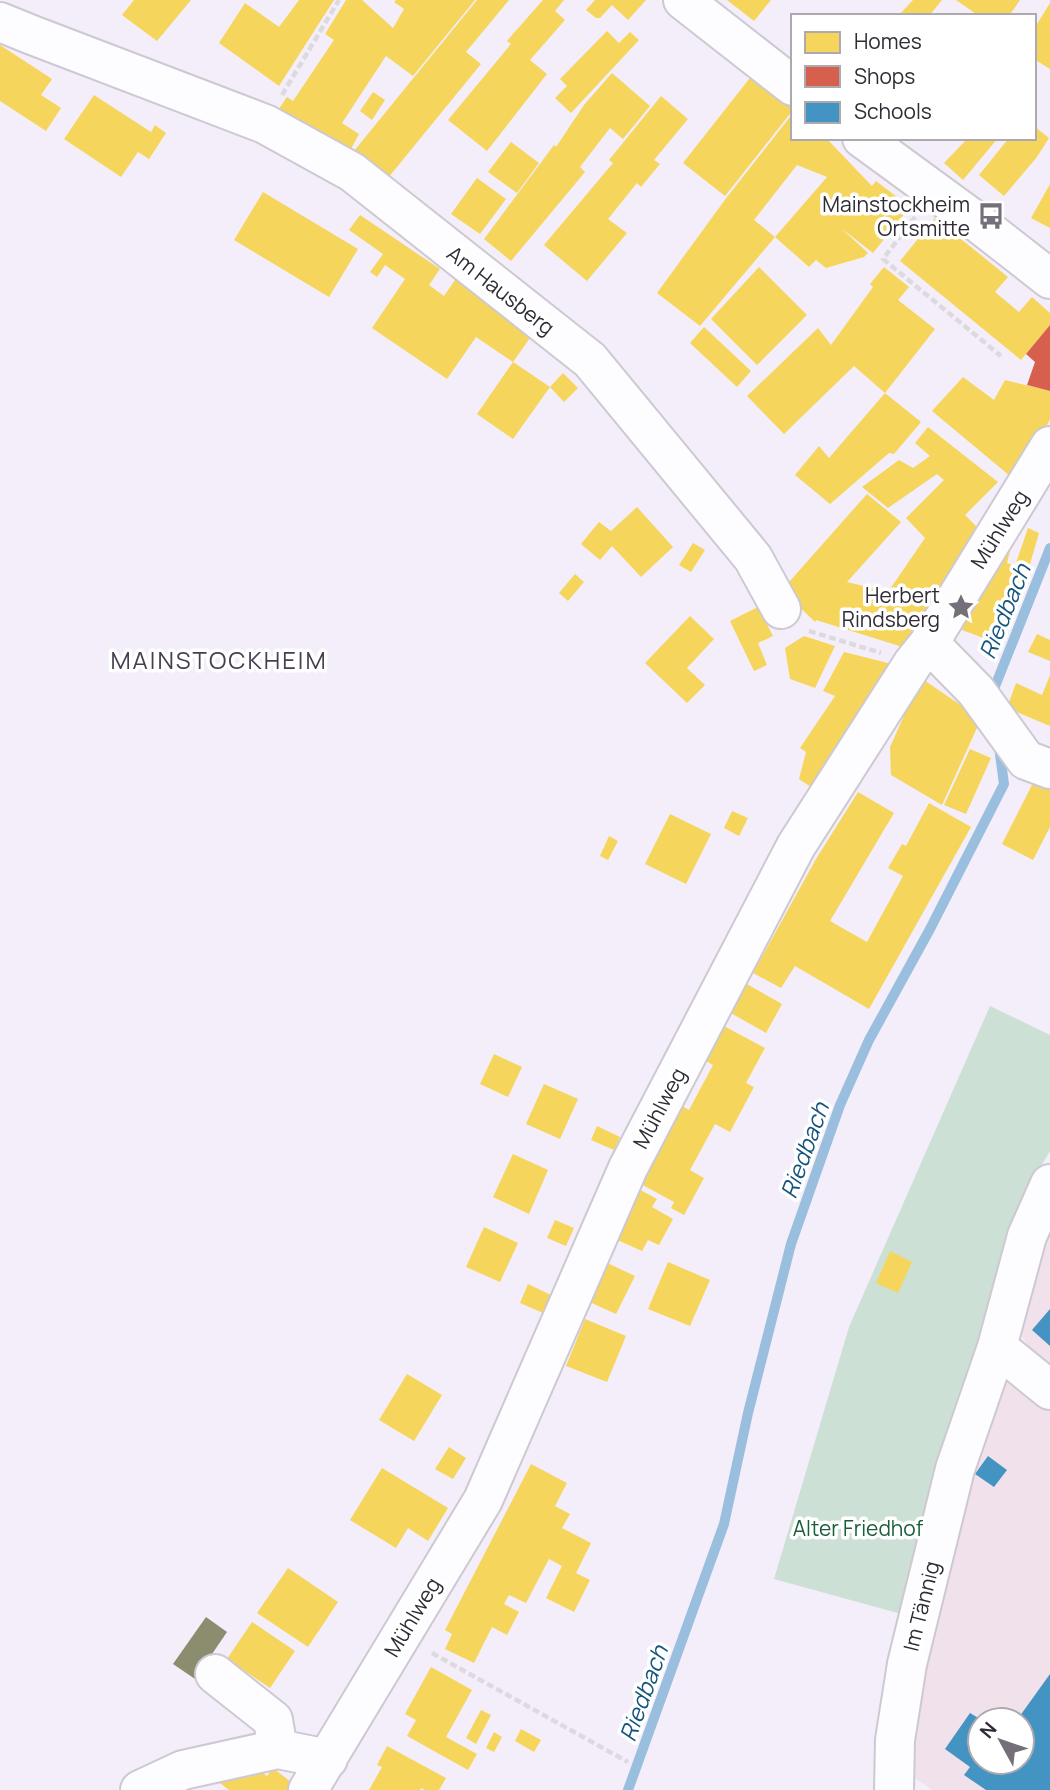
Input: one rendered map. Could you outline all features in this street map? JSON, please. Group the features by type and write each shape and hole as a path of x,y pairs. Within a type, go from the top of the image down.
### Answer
{"street":[{"path":"683,0 791,84"},
{"name":"Am Hausberg","path":"0,22 265,124 352,172 590,360 753,558 781,609"},
{"path":"865,140 1050,279"},
{"name":"Mühlweg","path":"318,1774 482,1500 628,1168 796,846 1050,446"},
{"path":"921,653 976,691 1038,765"},
{"name":"Im Tännig","path":"894,1790 895,1740 907,1664 955,1469 997,1347 1027,1236 1050,1184"},
{"path":"997,1347 1050,1390"},
{"path":"215,1674 273,1720 278,1749"},
{"path":"140,1790 183,1770 278,1749 318,1774"}],"path":[{"path":"265,124 339,0"},
{"path":"934,192 883,258 1002,356"},
{"path":"781,609 804,629 921,653"},
{"path":"400,1636 628,1762"}],"shaded area":[{"path":"1050,1213 1050,1369 1031,1353 1011,1314"},
{"path":"1002,1371 1050,1410 1050,1790 933,1790 911,1776 918,1677"}],"green space":[{"name":"Alter Friedhof","path":"990,1006 1050,1035 1050,1151 1031,1183 905,1615 774,1579 849,1327"}],"building: Homes":[{"path":"134,0 191,0 157,41 122,15"},
{"path":"299,0 334,0 279,86 219,43 245,3 279,27"},
{"path":"346,0 362,0 393,28 404,9 394,2 396,0 475,0 413,76 386,56 342,123 359,134 350,151 276,113 287,97 293,101 334,40 325,34"},
{"path":"477,0 509,0 466,52 481,64 388,178 354,151"},
{"path":"543,0 564,0 555,11 565,20 530,60 547,74 487,151 448,120 511,44 507,41"},
{"path":"595,0 646,0 628,20 612,5 600,18 596,18 586,10"},
{"path":"727,0 771,0 754,21"},
{"path":"913,0 942,0 931,14 900,14"},
{"path":"956,0 1020,0 1010,14 976,14"},
{"path":"1050,3 1050,69 1036,60 1036,26"},
{"path":"607,31 619,43 630,32 639,40 571,113 555,98 567,86 560,79"},
{"path":"0,45 52,79 41,95 61,108 46,131 0,101"},
{"path":"612,73 650,106 623,139 610,128 580,167 585,172 511,261 484,239 554,145 556,147 584,105"},
{"path":"753,74 791,103 791,113 725,196 683,163"},
{"path":"373,92 385,100 372,120 360,111"},
{"path":"94,95 151,132 155,125 166,133 149,159 138,152 121,177 64,139"},
{"path":"661,96 688,119 654,160 660,164 641,187 637,183 608,219 627,233 587,281 544,245 613,163 609,160"},
{"path":"791,116 791,140 828,140 872,186 876,181 910,207 873,253 841,228 868,253 864,257 826,268 816,260 809,267 775,237 700,326 657,293","holes":["797,165 827,177 775,237 754,220"]},
{"path":"1036,128 1049,138 1037,157 1004,196 979,175 1007,140 1036,140"},
{"path":"966,140 996,140 963,180 944,163"},
{"path":"511,142 539,163 517,193 488,172"},
{"path":"477,178 506,199 480,234 451,214"},
{"path":"1050,184 1050,228 1031,218"},
{"path":"263,192 358,249 329,297 234,240"},
{"path":"360,215 440,269 429,285 444,296 457,277 535,331 513,362 476,337 447,379 372,328 405,279 385,265 377,277 370,272 383,254 349,230"},
{"path":"935,218 1008,277 995,292 1019,312 1032,297 1050,313 1050,325 1021,360 900,261"},
{"path":"759,267 807,315 757,365 711,319"},
{"path":"884,267 909,287 898,300 935,329 885,393 854,366 784,434 747,396 818,328 831,345 873,287 870,284"},
{"path":"704,327 751,371 737,387 690,343"},
{"path":"513,362 550,387 513,439 477,414"},
{"path":"563,373 578,388 564,402 550,387"},
{"path":"963,377 994,400 1005,380 1050,391 1050,419 1042,436 1010,476 932,411"},
{"path":"885,393 921,422 894,454 889,453 830,504 795,475 819,446 829,458"},
{"path":"928,427 998,482 965,515 986,536 909,649 816,620 815,622 782,590 867,494 901,522 847,582 888,592 925,538 906,518 944,480 937,474 888,508 862,487 899,460 913,468 930,456 915,443"},
{"path":"637,507 673,547 641,577 612,546 600,560 581,544 599,522 611,531"},
{"path":"1028,528 1039,533 1002,645 962,630 988,556 1014,535 1007,563 1015,566"},
{"path":"693,543 705,550 691,572 679,565"},
{"path":"575,574 584,582 568,601 559,593"},
{"path":"758,607 773,636 758,643 767,665 754,671 730,621"},
{"path":"690,616 714,639 687,668 705,685 687,703 645,663"},
{"path":"1037,634 1050,640 1050,661 1028,652"},
{"path":"804,636 835,646 815,688 790,679 785,648"},
{"path":"844,652 896,665 814,789 799,779 806,752 800,748 835,696 823,691"},
{"path":"1050,675 1050,726 1007,708 1016,683 1042,695"},
{"path":"921,678 981,719 942,805 891,775 890,747"},
{"path":"970,749 991,758 966,814 944,805"},
{"path":"1037,775 1050,782 1050,827 1033,860 1002,844"},
{"path":"858,792 894,813 830,921 867,942 903,876 888,868 902,844 906,846 929,803 971,827 869,1009 795,966 781,988 753,973 816,859"},
{"path":"732,811 748,818 739,836 724,828"},
{"path":"670,814 711,834 686,884 645,864"},
{"path":"609,836 618,841 608,860 600,856"},
{"path":"745,983 782,1004 766,1033 729,1012"},
{"path":"722,1025 765,1048 746,1083 754,1087 730,1132 715,1124 690,1170 704,1178 684,1215 671,1208 674,1202 639,1183 680,1105 689,1110 713,1065 704,1060"},
{"path":"494,1054 522,1067 508,1097 480,1084"},
{"path":"544,1084 578,1099 560,1139 526,1124"},
{"path":"597,1126 620,1137 614,1150 591,1140"},
{"path":"513,1154 548,1170 529,1214 493,1197"},
{"path":"635,1187 657,1199 652,1207 673,1219 659,1245 648,1240 642,1251 615,1239"},
{"path":"555,1220 574,1228 566,1246 547,1238"},
{"path":"484,1227 518,1243 500,1282 466,1267"},
{"path":"890,1251 912,1262 898,1293 876,1283"},
{"path":"603,1261 635,1276 616,1314 585,1300"},
{"path":"668,1262 710,1280 690,1326 648,1309"},
{"path":"528,1284 551,1295 543,1313 520,1303"},
{"path":"585,1319 626,1336 607,1382 566,1366"},
{"path":"407,1374 442,1395 414,1441 379,1420"},
{"path":"449,1447 466,1458 453,1479 435,1469"},
{"path":"531,1464 567,1483 555,1506 570,1514 562,1528 591,1543 576,1573 590,1580 574,1612 546,1598 562,1566 549,1559 526,1603 509,1595 504,1604 519,1612 507,1635 492,1627 474,1663 445,1649 452,1634 445,1630"},
{"path":"382,1468 448,1508 428,1541 408,1528 396,1548 350,1520"},
{"path":"288,1568 338,1602 308,1647 257,1613"},
{"path":"252,1622 295,1651 270,1688 227,1659"},
{"path":"431,1667 472,1690 446,1737 477,1754 468,1770 407,1736 416,1720 405,1714"},
{"path":"481,1710 491,1715 476,1744 466,1738"},
{"path":"521,1729 541,1740 534,1752 515,1741"},
{"path":"494,1732 502,1737 494,1752 486,1748"},
{"path":"387,1746 446,1778 439,1790 369,1790 382,1767 377,1765"},
{"path":"254,1766 267,1776 273,1768 296,1786 294,1790 229,1790 216,1780"}],"building: Shops":[{"path":"1050,325 1050,391 1027,385 1035,362 1026,354"}],"building: Schools":[{"path":"1050,1309 1050,1346 1032,1330"},
{"path":"988,1456 1007,1470 994,1487 975,1474"},
{"path":"1050,1674 1050,1790 986,1790 964,1775 966,1772 966,1776 1036,1776 1036,1706 1027,1706"},
{"path":"966,1719 966,1764 945,1749"}],"building: Industry":[{"path":"206,1617 227,1632 195,1679 173,1664"}],"waterway":[{"name":"Riedbach","path":"992,694 1050,548"},
{"name":"Riedbach","path":"628,1790 724,1524 748,1413 791,1244 840,1105 869,1040 930,929 1004,784 999,747"}],"place":[{"name":"Mainstockheim Ortsmitte","path":"991,216"},
{"name":"Herbert Rindsberg","path":"961,607"}],"district":[{"name":"MAINSTOCKHEIM","path":"219,659"}]}
